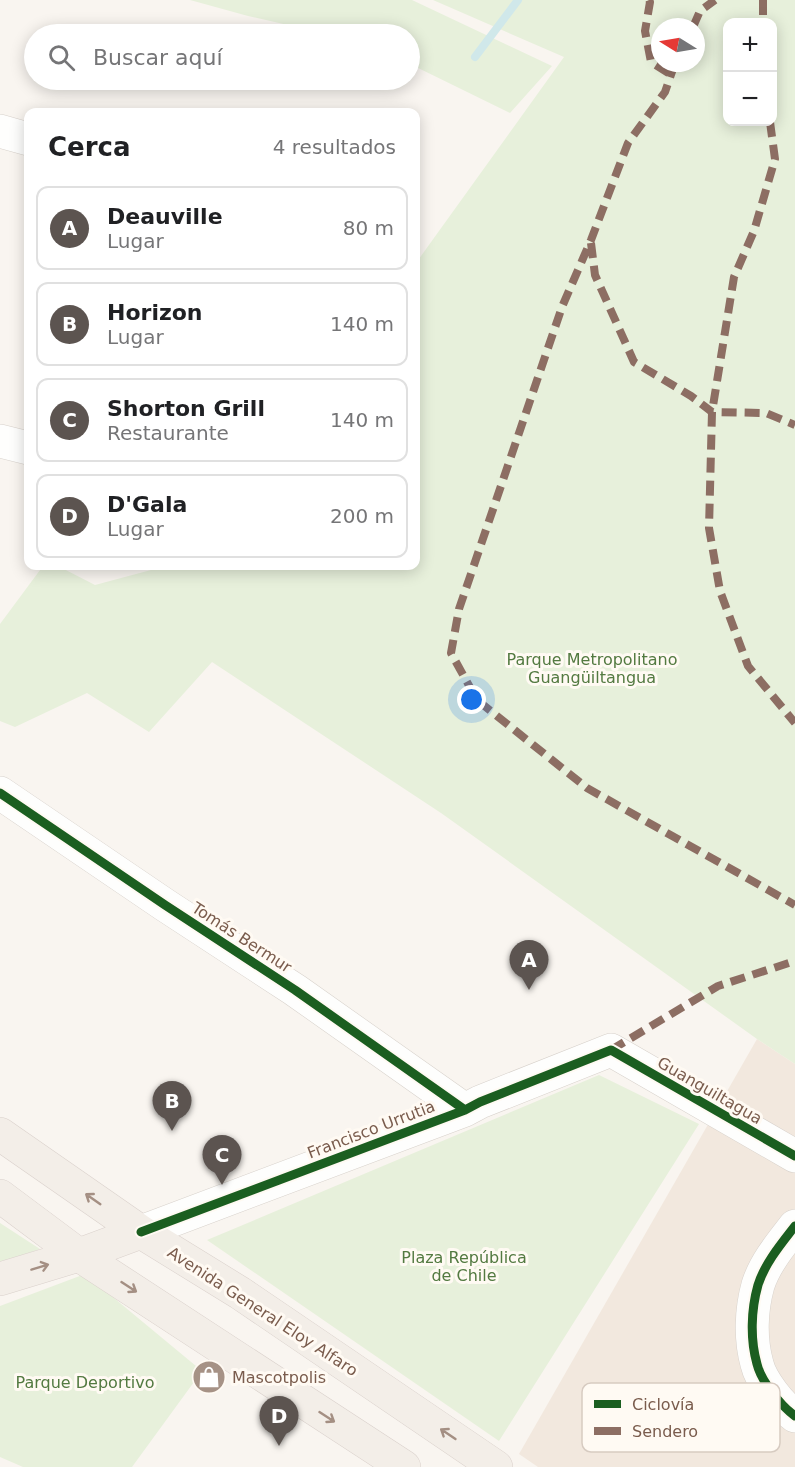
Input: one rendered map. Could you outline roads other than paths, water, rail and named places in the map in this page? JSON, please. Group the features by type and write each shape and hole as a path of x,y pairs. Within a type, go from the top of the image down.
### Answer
{"main road":[{"name":"Avenida General Eloy Alfaro","path":"0,1134 141,1232 240,1293 496,1467"},
{"path":"0,1196 79,1255 404,1467"},
{"path":"0,1279 79,1255 141,1232"}],"street":[{"path":"0,131 24,138"},
{"path":"0,441 24,447"},
{"name":"Tomás Bermur","path":"0,793 295,990 465,1110"},
{"name":"Francisco Urrutia","path":"141,1232 465,1110 610,1050"},
{"name":"Guanguiltagua","path":"610,1050 795,1156"},
{"path":"767,1383 757,1366 751,1327 758,1284 772,1255 795,1226"},
{"path":"780,1402 795,1416"}],"waterway":[{"path":"475,57 518,0"}],"place":[{"name":"Deauville","path":"529,990"},
{"name":"Horizon","path":"172,1131"},
{"name":"Shorton Grill","path":"222,1185"},
{"name":"Mascotpolis","path":"209,1377"},
{"name":"D'Gala","path":"279,1446"}],"park label":[{"name":"Parque Metropolitano Guangüiltangua","path":"592,668"},
{"name":"Plaza República de Chile","path":"464,1266"},
{"name":"Parque Deportivo","path":"85,1382"}]}
